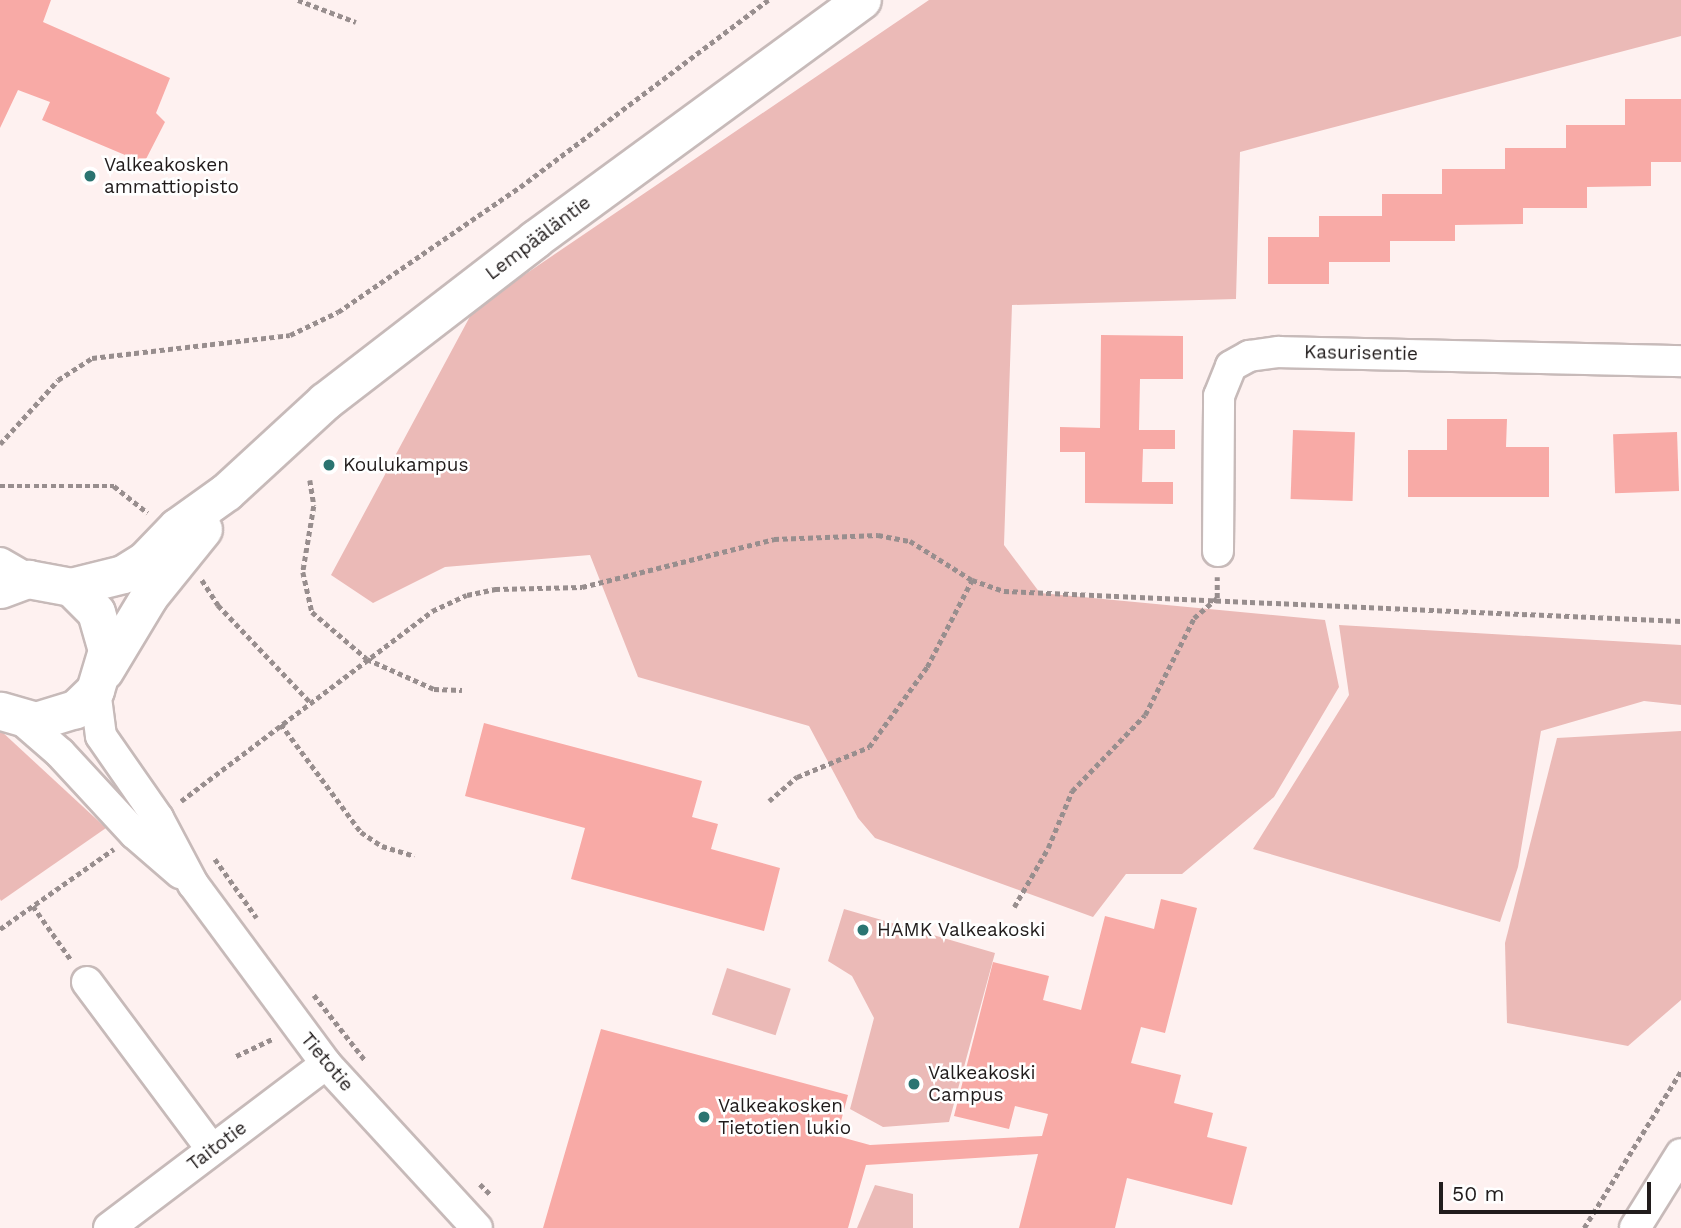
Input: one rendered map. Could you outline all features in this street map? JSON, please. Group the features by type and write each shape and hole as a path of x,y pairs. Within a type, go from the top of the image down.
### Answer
{"main road":[{"name":"Lempääläntie","path":"71,587 134,567 177,527 226,492 369,367 535,239 862,0"},
{"name":"Lempääläntie","path":"11,715 65,715 99,681 149,596 194,544 226,492"},
{"path":"9,577 71,587 102,625 107,650 99,681"}],"street":[{"name":"Kasurisentie","path":"1218,551 1219,396 1231,366 1249,356 1279,352 1681,361"},
{"name":"Tietotie","path":"99,681 101,736 147,826 326,1063 477,1228"},
{"name":"Tietotie","path":"11,715 147,826"},
{"path":"87,982 212,1150"},
{"name":"Taitotie","path":"117,1225 326,1063"},
{"path":"1635,1228 1681,1154"}],"path":[{"path":"298,0 356,23"},
{"path":"0,444 58,380 92,358 290,335 338,312 520,187 768,0"},
{"path":"310,480 314,506 303,572 305,595 325,628 367,659 434,689 462,690"},
{"path":"0,486 114,485 157,520"},
{"path":"0,928 147,826 432,611 467,595 495,589 582,587 774,540 878,535 911,541 972,580 1004,591 1217,598 1681,621"},
{"path":"195,569 212,597 310,702"},
{"path":"769,801 797,777 869,747 927,667 972,580"},
{"path":"1014,907 1048,848 1072,791 1145,715 1194,618 1217,598"},
{"path":"281,724 361,832 382,846 414,856"},
{"path":"209,850 265,929"},
{"path":"33,906 87,982"},
{"path":"306,984 371,1068"},
{"path":"1584,1228 1681,1071"},
{"path":"473,1178 491,1195"}],"shaded area":[{"path":"929,0 1681,0 1681,36 1240,152 1236,299 1012,305 1004,545 1040,593 1325,620 1339,687 1274,797 1182,874 1126,874 1093,917 875,838 858,818 809,726 638,677 590,555 445,567 373,603 331,575 474,309"},
{"path":"1339,625 1681,645 1681,705 1644,701 1541,731 1518,867 1500,922 1253,849 1349,695"},
{"path":"0,730 106,828 1,901 0,899"},
{"path":"1681,731 1681,1000 1628,1046 1507,1023 1505,943 1557,738"},
{"path":"844,909 995,953 949,1122 883,1127 850,1109 874,1018 852,976 828,961"},
{"path":"727,968 791,989 776,1035 712,1015"},
{"path":"875,1185 913,1194 913,1228 857,1228"}],"building":[{"path":"0,0 51,0 43,22 170,78 156,113 165,122 144,163 42,120 50,102 18,90 0,128"},
{"path":"1625,99 1681,99 1681,162 1651,162 1651,186 1587,187 1587,208 1523,208 1523,224 1455,225 1455,241 1390,241 1390,262 1329,262 1329,284 1268,284 1268,237 1319,237 1319,216 1382,216 1382,194 1442,194 1442,169 1505,169 1505,148 1566,148 1566,125 1625,125"},
{"path":"1101,335 1183,336 1183,379 1140,379 1139,430 1175,430 1175,449 1143,449 1142,482 1173,482 1173,504 1085,503 1085,452 1060,452 1060,427 1100,428"},
{"path":"1447,419 1507,419 1506,447 1549,447 1549,497 1408,497 1408,450 1447,450"},
{"path":"1293,430 1355,432 1353,501 1291,499"},
{"path":"1677,432 1679,491 1615,493 1613,434"},
{"path":"484,723 702,781 692,817 718,824 711,849 780,868 764,931 571,879 585,828 465,796"},
{"path":"1161,899 1197,908 1165,1033 1141,1027 1131,1063 1181,1075 1174,1103 1213,1113 1207,1137 1247,1147 1232,1205 1127,1178 1115,1228 1019,1228 1038,1154 866,1165 848,1228 543,1228 601,1029 848,1095 837,1136 870,1145 1042,1136 1048,1114 1015,1106 1009,1129 954,1116 993,962 1049,976 1043,1000 1081,1010 1105,916 1154,929"}],"place":[{"name":"Valkeakosken ammattiopisto","path":"90,176"},
{"name":"Koulukampus","path":"329,465"},
{"name":"HAMK Valkeakoski","path":"863,930"},
{"name":"Valkeakoski Campus","path":"914,1084"},
{"name":"Valkeakosken Tietotien lukio","path":"704,1117"}]}
